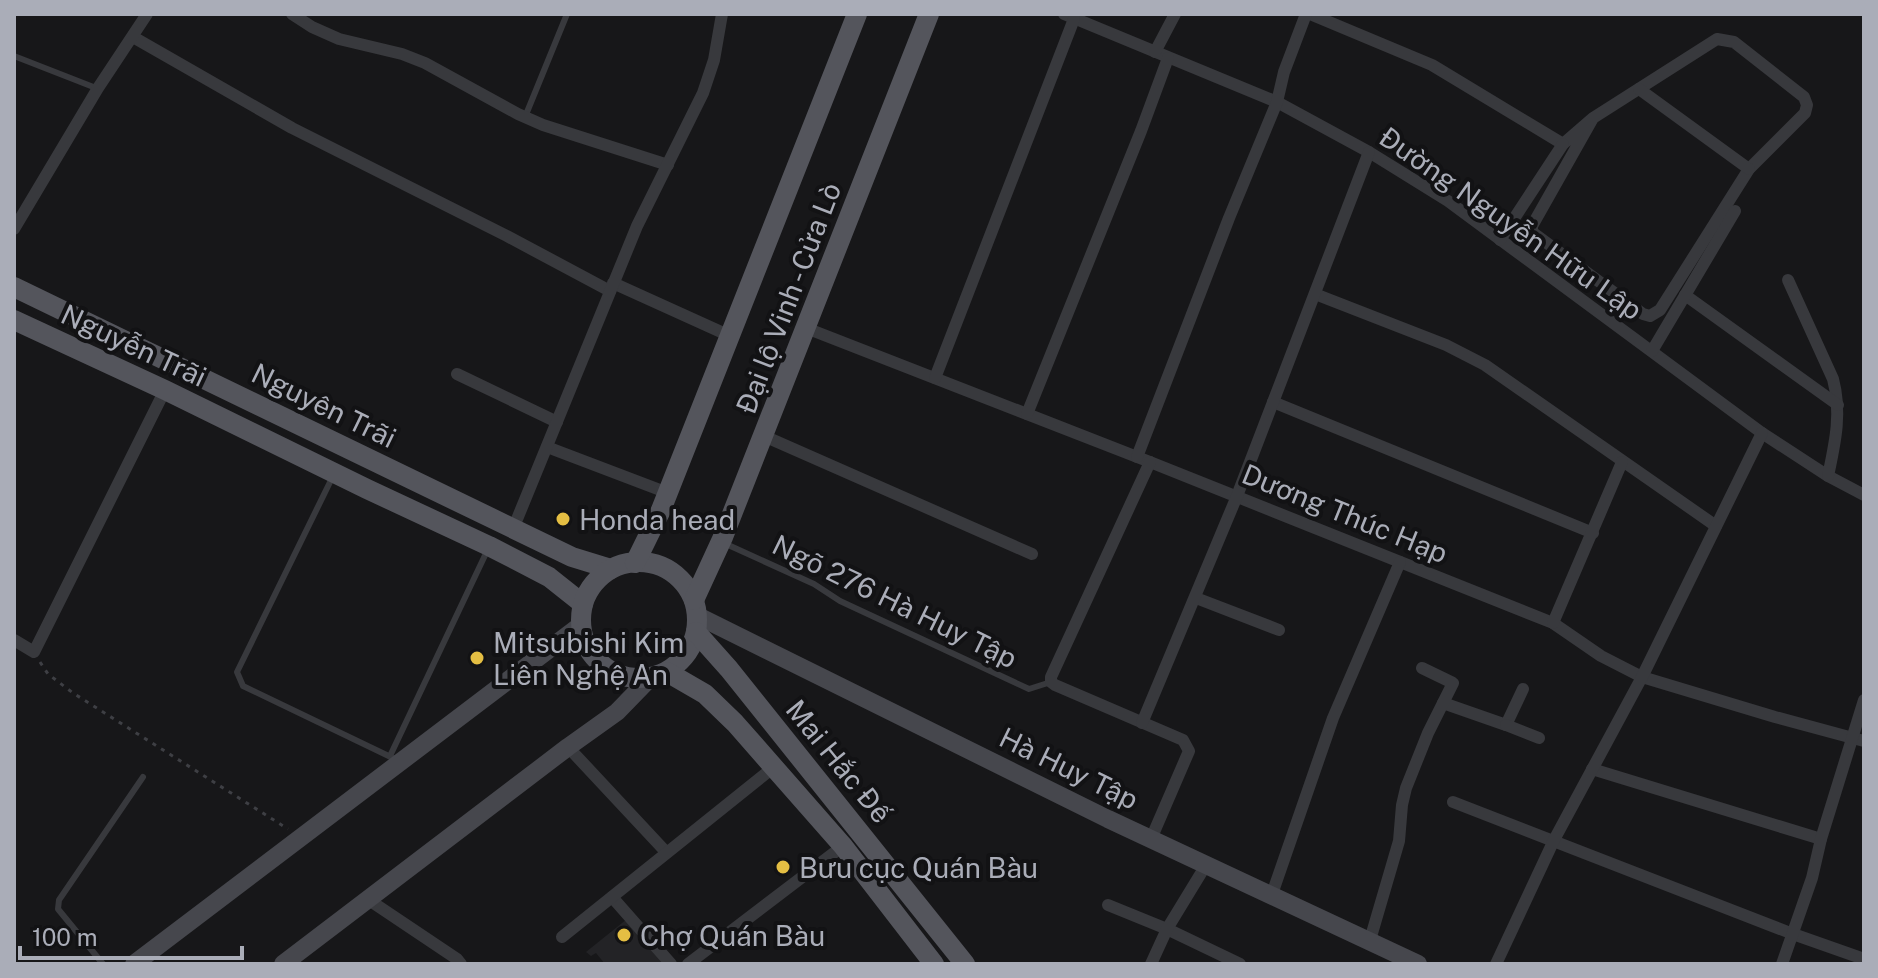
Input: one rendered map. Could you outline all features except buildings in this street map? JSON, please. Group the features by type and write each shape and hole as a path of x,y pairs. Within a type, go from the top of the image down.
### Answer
{"main road":[{"name":"Đại lộ Vinh - Cửa Lò","path":"635,563 668,493 857,14"},
{"name":"Đại lộ Vinh - Cửa Lò","path":"696,616 721,542 929,14"},
{"name":"Nguyên Trãi","path":"14,287 572,557 611,569"},
{"name":"Nguyễn Trãi","path":"14,320 489,546"},
{"path":"165,390 177,365"},
{"path":"489,546 549,577 582,614"},
{"path":"635,563 660,566 674,574 686,585 696,616 690,648 680,661 659,674 635,679 604,667 592,656 584,641 582,614 588,593 598,579 611,569 635,563"},
{"name":"Mai Hắc Đế","path":"696,616 729,669 965,964"},
{"name":"Mai Hắc Đế","path":"659,674 705,694 735,723 843,846 934,964"}],"street":[{"path":"14,229 98,88 147,14"},
{"path":"292,14 339,39 402,54 425,63 525,117 564,133 668,165"},
{"path":"513,529 646,206 703,93 714,60 722,14"},
{"path":"1155,52 1175,14"},
{"path":"1151,839 1189,751 1183,740 1055,685 1051,677 1144,459 1229,218 1277,102 1291,49 1308,14 1432,65 1563,144"},
{"path":"935,378 1069,17"},
{"name":"Đường Nguyễn Hữu Lập","path":"1069,17 1277,102 1369,152 1448,201 1762,433 1828,476 1864,495"},
{"path":"133,37 281,122 507,236 612,287 730,336"},
{"path":"1500,240 1563,144 1593,118 1713,40 1734,42 1804,97 1807,105 1805,113 1749,169 1654,316 1647,316 1532,232 1532,226 1593,118"},
{"path":"1027,414 1168,58"},
{"path":"1639,89 1749,169"},
{"path":"1142,723 1237,496 1369,152"},
{"path":"1652,351 1735,211"},
{"path":"1788,280 1833,379 1838,426 1828,476"},
{"path":"1315,294 1470,356 1504,376 1716,526"},
{"path":"1685,295 1838,405"},
{"name":"Dương Thúc Hạp","path":"806,328 1553,623 1601,656 1642,677 1858,740"},
{"path":"457,374 557,422"},
{"path":"14,640 34,652 165,390"},
{"path":"1273,402 1593,533"},
{"path":"1496,964 1554,840 1642,677 1762,433"},
{"path":"764,436 1032,554"},
{"path":"547,447 668,493"},
{"path":"1553,623 1622,462"},
{"path":"1271,897 1328,730 1400,562"},
{"path":"1196,598 1279,630"},
{"path":"134,964 582,614"},
{"name":"Hà Huy Tập","path":"696,616 1271,897 1370,940 1390,958 1418,964"},
{"path":"1370,940 1399,841 1406,788 1424,741 1453,683 1422,668"},
{"path":"283,964 617,712 659,674"},
{"path":"1506,725 1523,689"},
{"path":"1782,964 1812,878 1821,839 1858,740 1864,700"},
{"path":"1443,703 1539,738"},
{"path":"568,747 666,852"},
{"path":"562,937 774,767"},
{"path":"1592,769 1821,839"},
{"path":"1453,802 1864,959"},
{"path":"688,964 843,846"},
{"path":"1151,964 1167,929 1206,865"},
{"path":"612,897 671,964"},
{"path":"369,900 461,964"},
{"path":"1108,905 1167,929 1232,962"}],"lane":[{"path":"525,117 567,14"},
{"path":"14,56 98,88"},
{"path":"334,473 237,672 243,686 396,759 489,546"},
{"name":"Ngõ 276 Hà Huy Tập","path":"721,542 1029,689 1051,682"},
{"path":"103,964 58,909 59,900 143,777"}],"path":[{"path":"34,652 48,674 73,693 300,837"}],"shaded area":[{"name":"Chợ Quán Bàu","path":"627,919 664,964 605,964 596,953 591,956 586,952"}],"place":[{"name":"Honda head","path":"563,519"},
{"name":"Mitsubishi Kim Liên Nghệ An","path":"477,658"},
{"name":"Bưu cục Quán Bàu","path":"783,867"},
{"name":"Chợ Quán Bàu","path":"624,935"}]}
